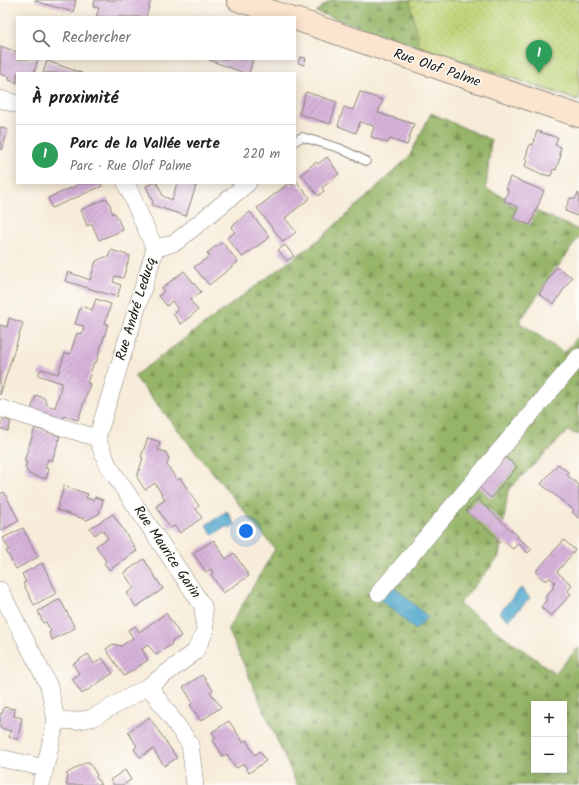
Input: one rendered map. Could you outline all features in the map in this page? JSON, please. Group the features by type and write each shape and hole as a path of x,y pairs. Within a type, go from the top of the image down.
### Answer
{"main road":[{"path":"238,0 285,16"},
{"name":"Rue Olof Palme","path":"296,19 579,116"}],"street":[{"path":"0,99 16,104"},
{"name":"Rue André Leducq","path":"97,438 155,249 126,184"},
{"path":"155,249 176,242 247,184"},
{"path":"379,593 579,357"},
{"path":"0,408 97,438"},
{"name":"Rue Maurice Garin","path":"56,720 75,721 92,718 149,686 195,652 205,631 203,606 108,465 97,438"},
{"path":"0,590 49,686 56,720 41,785"},
{"path":"149,686 190,744 195,785"},
{"path":"0,758 45,768"}],"lane":[{"path":"296,140 302,137 339,148 366,161"}],"green space":[{"path":"331,0 579,0 579,101 316,12"},
{"path":"410,0 579,0 579,100 419,46"},
{"path":"431,113 491,140 486,189 579,230 579,237 519,322 564,353 579,336 579,435 568,431 508,490 499,557 459,604 555,673 579,647 579,785 297,785 228,629 275,549 134,376 321,238 409,157"}],"water":[{"path":"227,511 235,525 230,529 227,526 213,535 206,525"},
{"path":"393,586 428,617 415,630 396,612 380,600"},
{"path":"521,588 530,598 509,620 499,613"}],"building":[{"path":"35,0 76,0 73,12"},
{"path":"95,0 151,0 146,16 96,16 99,8 93,7"},
{"path":"1,46 16,52 16,60 38,60 34,72 16,72 16,83 9,80 10,77 0,74"},
{"path":"300,57 306,58 304,65 298,63"},
{"path":"209,60 253,60 249,72 242,72"},
{"path":"47,61 79,72 43,72"},
{"path":"306,92 337,102 330,124 299,114"},
{"path":"360,92 383,100 378,113 414,124 407,145 390,139 388,143 371,137 374,126 360,122 356,133 338,126 344,107 353,110"},
{"path":"0,127 8,130 2,150 0,149"},
{"path":"537,131 558,138 555,145 561,147 559,154 561,155 556,170 553,169 551,176 541,174 525,166 527,160 525,159 530,144 533,145"},
{"path":"327,157 339,174 322,188 324,191 318,196 301,174 316,162 318,164"},
{"path":"510,177 544,191 530,225 513,218 518,207 504,201 508,191 506,187"},
{"path":"296,181 310,198 285,218 296,232 283,242 257,208 288,184 296,184"},
{"path":"101,184 102,186 52,208 48,198 78,185"},
{"path":"157,184 163,196 172,200 177,184 190,184 196,186 186,216 152,205 153,202 146,186"},
{"path":"578,193 579,210 577,216 565,211 570,198 575,199"},
{"path":"107,198 113,214 115,213 123,230 99,240 92,224 87,226 81,210"},
{"path":"250,212 270,237 242,257 227,238 235,232 231,227"},
{"path":"222,242 238,262 209,285 194,267 210,256 207,253"},
{"path":"285,245 294,256 287,261 278,250"},
{"path":"111,250 130,256 123,278 115,276 113,282 121,285 117,297 65,281 68,272 90,280 96,261 105,257 108,258"},
{"path":"556,267 572,277 554,304 539,294"},
{"path":"184,271 201,292 190,300 198,310 181,324 173,314 178,309 172,301 167,306 159,296 164,291 162,288"},
{"path":"96,299 111,304 105,323 108,324 96,363 94,362 87,383 90,384 78,420 64,416 62,424 30,413 36,395 44,398 47,405 55,408 62,383 38,375 41,369 58,374 65,353 70,354 77,333 82,334 84,326 75,324 81,306 92,310"},
{"path":"9,318 23,323 0,395 0,325 7,327"},
{"path":"3,419 11,422 8,431 0,428"},
{"path":"35,428 60,436 52,461 48,459 45,468 49,469 46,479 29,474 25,467 27,462 24,461"},
{"path":"148,438 160,442 158,450 166,452 169,459 167,465 177,480 180,478 199,506 196,509 202,518 180,533 175,526 170,528 156,506 165,500 155,483 145,490 137,477 143,458 141,457"},
{"path":"503,455 517,467 491,498 478,486"},
{"path":"558,464 569,473 567,475 579,485 579,519 572,512 574,510 541,484"},
{"path":"64,486 88,494 86,498 93,500 95,497 103,500 99,514 87,520 57,510"},
{"path":"4,492 19,521 0,531 0,494"},
{"path":"477,499 518,536 517,537 532,549 528,553 518,543 513,549 502,540 499,543 496,541 498,539 466,511"},
{"path":"113,514 137,551 109,570 104,563 106,561 96,546 108,538 102,530 95,535 90,528"},
{"path":"23,528 38,557 16,569 6,551 9,550 3,538"},
{"path":"214,540 226,559 234,553 249,576 223,593 211,574 213,573 211,569 206,572 193,553"},
{"path":"564,540 575,550 557,572 572,585 568,591 571,594 551,616 541,607 546,601 546,596 553,588 553,584 555,582 550,578 544,580 537,574 537,570"},
{"path":"144,559 163,589 136,607 127,593 134,588 124,573"},
{"path":"42,563 57,593 34,605 23,583 26,582 22,574"},
{"path":"60,599 75,628 52,640 49,633 51,631 46,622 43,623 38,611"},
{"path":"166,613 181,636 171,642 172,644 156,655 148,645 142,649 148,660 124,676 106,649 113,644 121,646 133,638 128,630 135,626 139,632"},
{"path":"88,654 94,664 102,658 113,673 82,694 72,679 79,674 73,664"},
{"path":"202,675 213,690 210,692 221,707 201,721 190,705 193,703 183,687"},
{"path":"4,707 15,709 14,716 22,718 18,739 9,737 11,731 0,728 0,713 2,714"},
{"path":"149,717 177,758 164,766 153,749 140,757 134,749 137,746 128,732"},
{"path":"229,721 243,742 246,740 255,755 260,751 266,761 249,773 244,764 236,768 227,754 223,756 213,740 216,738 212,732"},
{"path":"86,762 89,762 101,785 66,785 68,776 66,774"},
{"path":"125,770 131,780 123,785 114,785 110,780"}],"place":[{"name":"Parc de la Vallée verte","path":"539,73"}]}
